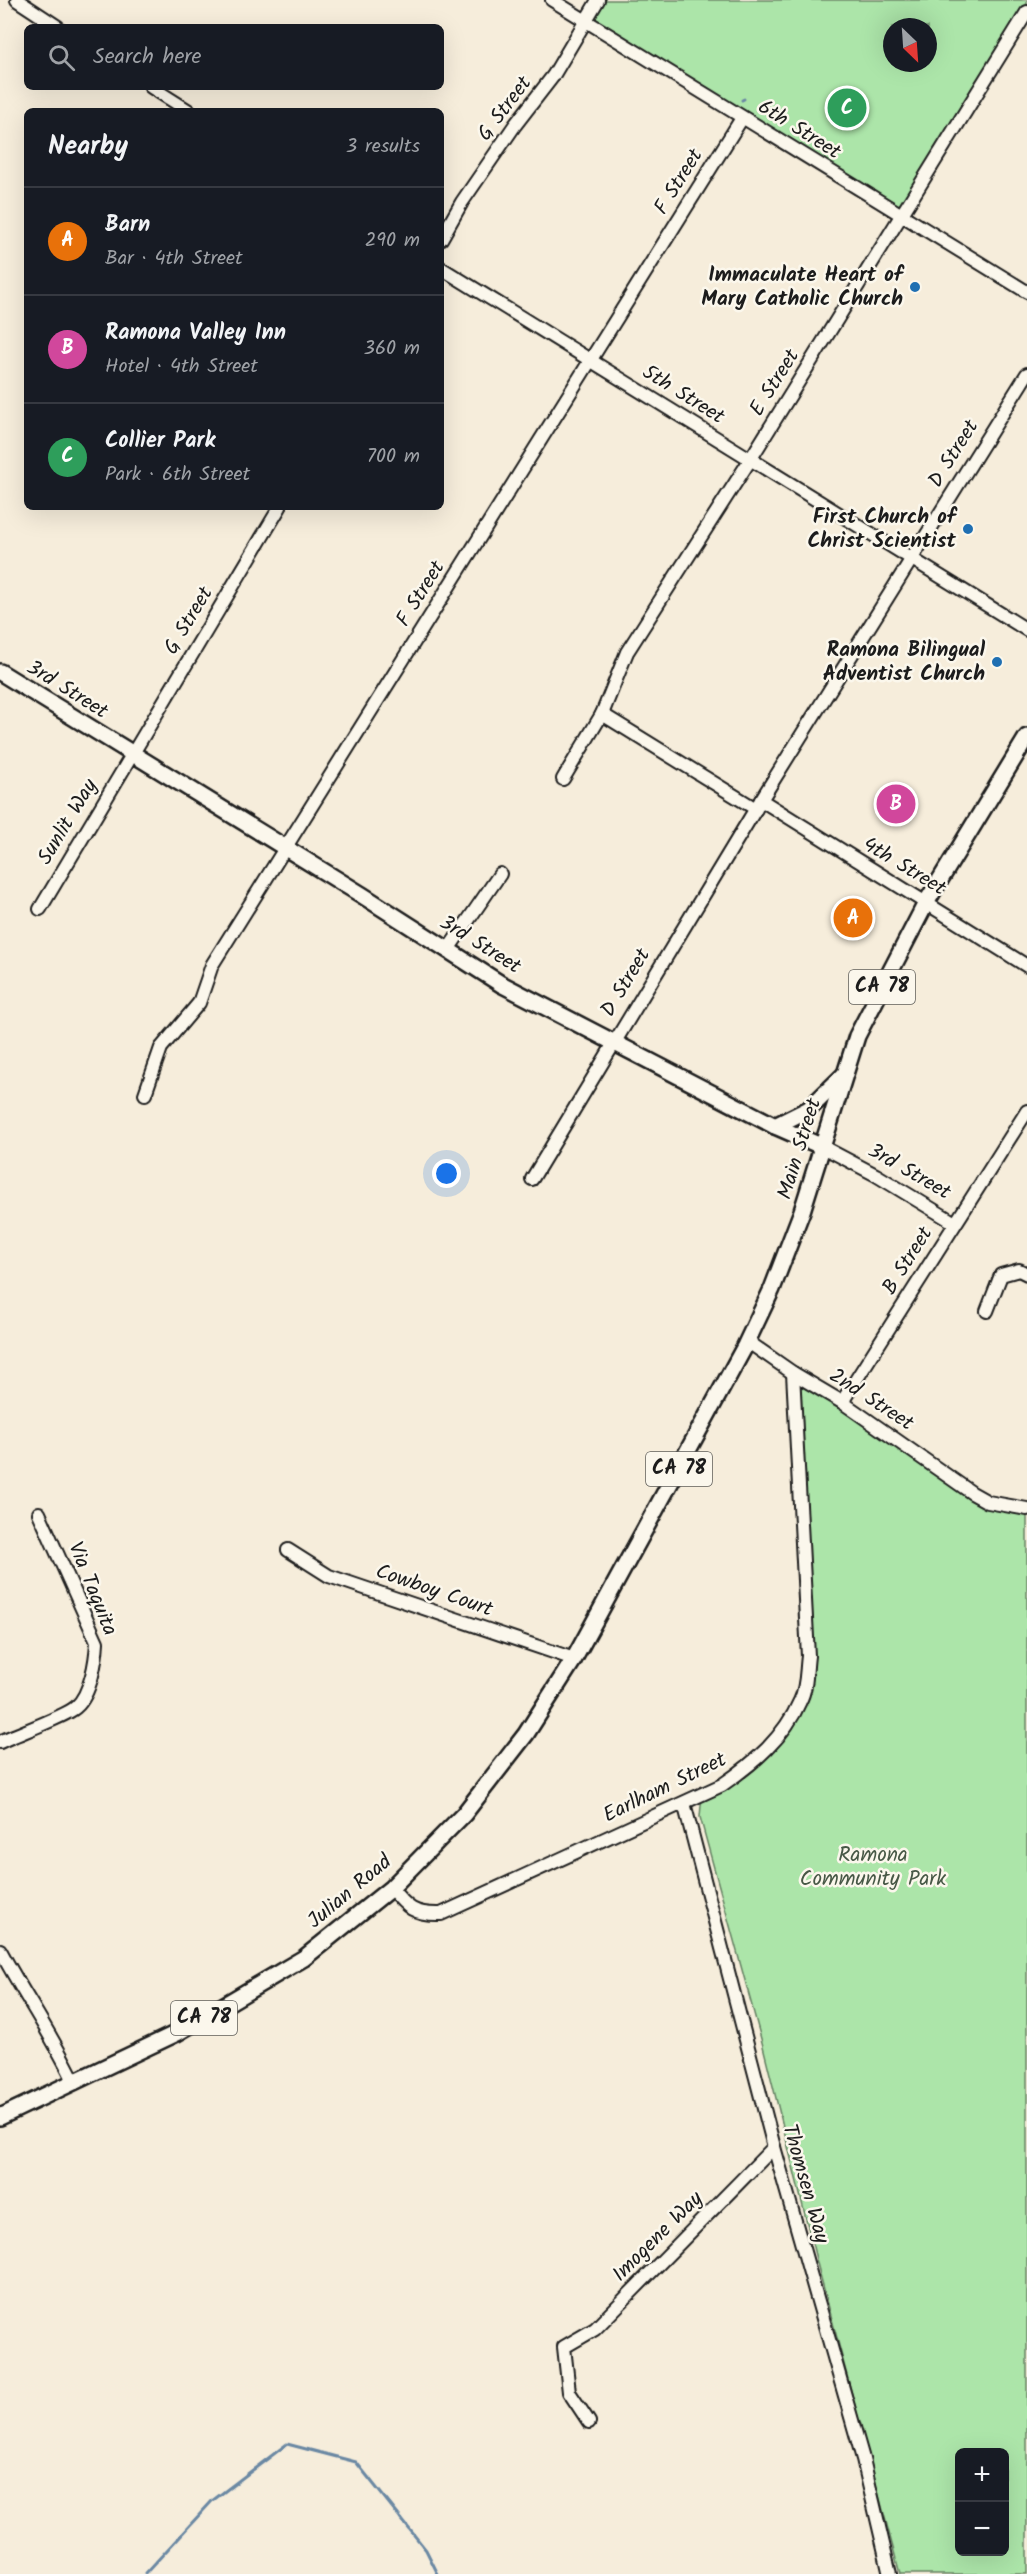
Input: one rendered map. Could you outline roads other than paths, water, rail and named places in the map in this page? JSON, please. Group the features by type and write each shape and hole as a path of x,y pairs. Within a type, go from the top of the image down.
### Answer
{"main road":[{"name":"3rd Street","path":"0,672 501,984 775,1126 823,1147"},
{"name":"Main Street","path":"619,1578 747,1341 772,1288 802,1211 857,1036 926,903 1027,737"},
{"path":"775,1126 809,1109 845,1074"},
{"name":"Julian Road","path":"0,2117 177,2033 282,1974 391,1888 464,1814 526,1734 573,1659 619,1578"}],"street":[{"path":"17,0 53,24"},
{"name":"6th Street","path":"552,0 1027,292"},
{"name":"G Street","path":"444,234 462,202 515,125 554,76 598,0"},
{"name":"E Street","path":"563,779 602,714 627,652 750,460 1027,12"},
{"path":"156,90 184,108"},
{"name":"F Street","path":"145,1094 161,1048 199,1003 212,965 742,118"},
{"name":"5th Street","path":"444,270 1027,630"},
{"name":"D Street","path":"532,1179 758,804 1027,374"},
{"name":"G Street","path":"130,755 278,510"},
{"name":"4th Street","path":"602,714 926,903 1027,966"},
{"name":"Sunlit Way","path":"40,909 130,755"},
{"path":"447,951 500,874"},
{"name":"B Street","path":"842,1402 1027,1111"},
{"name":"3rd Street","path":"823,1147 876,1175 955,1223"},
{"path":"987,1311 1001,1275 1019,1270 1027,1274"},
{"name":"2nd Street","path":"747,1341 793,1373 842,1402 972,1493 988,1502 1027,1509"},
{"name":"Earlham Street","path":"391,1888 408,1908 426,1915 441,1914 722,1785 752,1765 780,1735 801,1701 808,1656 793,1373"},
{"name":"Via Taquita","path":"0,1742 77,1707 91,1682 97,1642 39,1514"},
{"name":"Cowboy Court","path":"288,1550 329,1576 573,1659"},
{"name":"Thomsen Way","path":"684,1803 774,2147 863,2459 890,2574"},
{"path":"0,1950 29,2003 51,2033 75,2083"},
{"name":"Imogene Way","path":"589,2422 569,2391 564,2347 595,2329 774,2147"}],"waterway":[{"path":"145,2574 212,2501 287,2444 356,2462 426,2550 438,2574"}],"place":[{"name":"Collier Park","path":"847,108"},
{"name":"Immaculate Heart of Mary Catholic Church","path":"915,287"},
{"name":"First Church of Christ Scientist","path":"968,529"},
{"name":"Ramona Bilingual Adventist Church","path":"997,662"},
{"name":"Ramona Valley Inn","path":"896,804"},
{"name":"Barn","path":"853,918"}],"park label":[{"name":"Ramona Community Park","path":"873,1867"}]}
